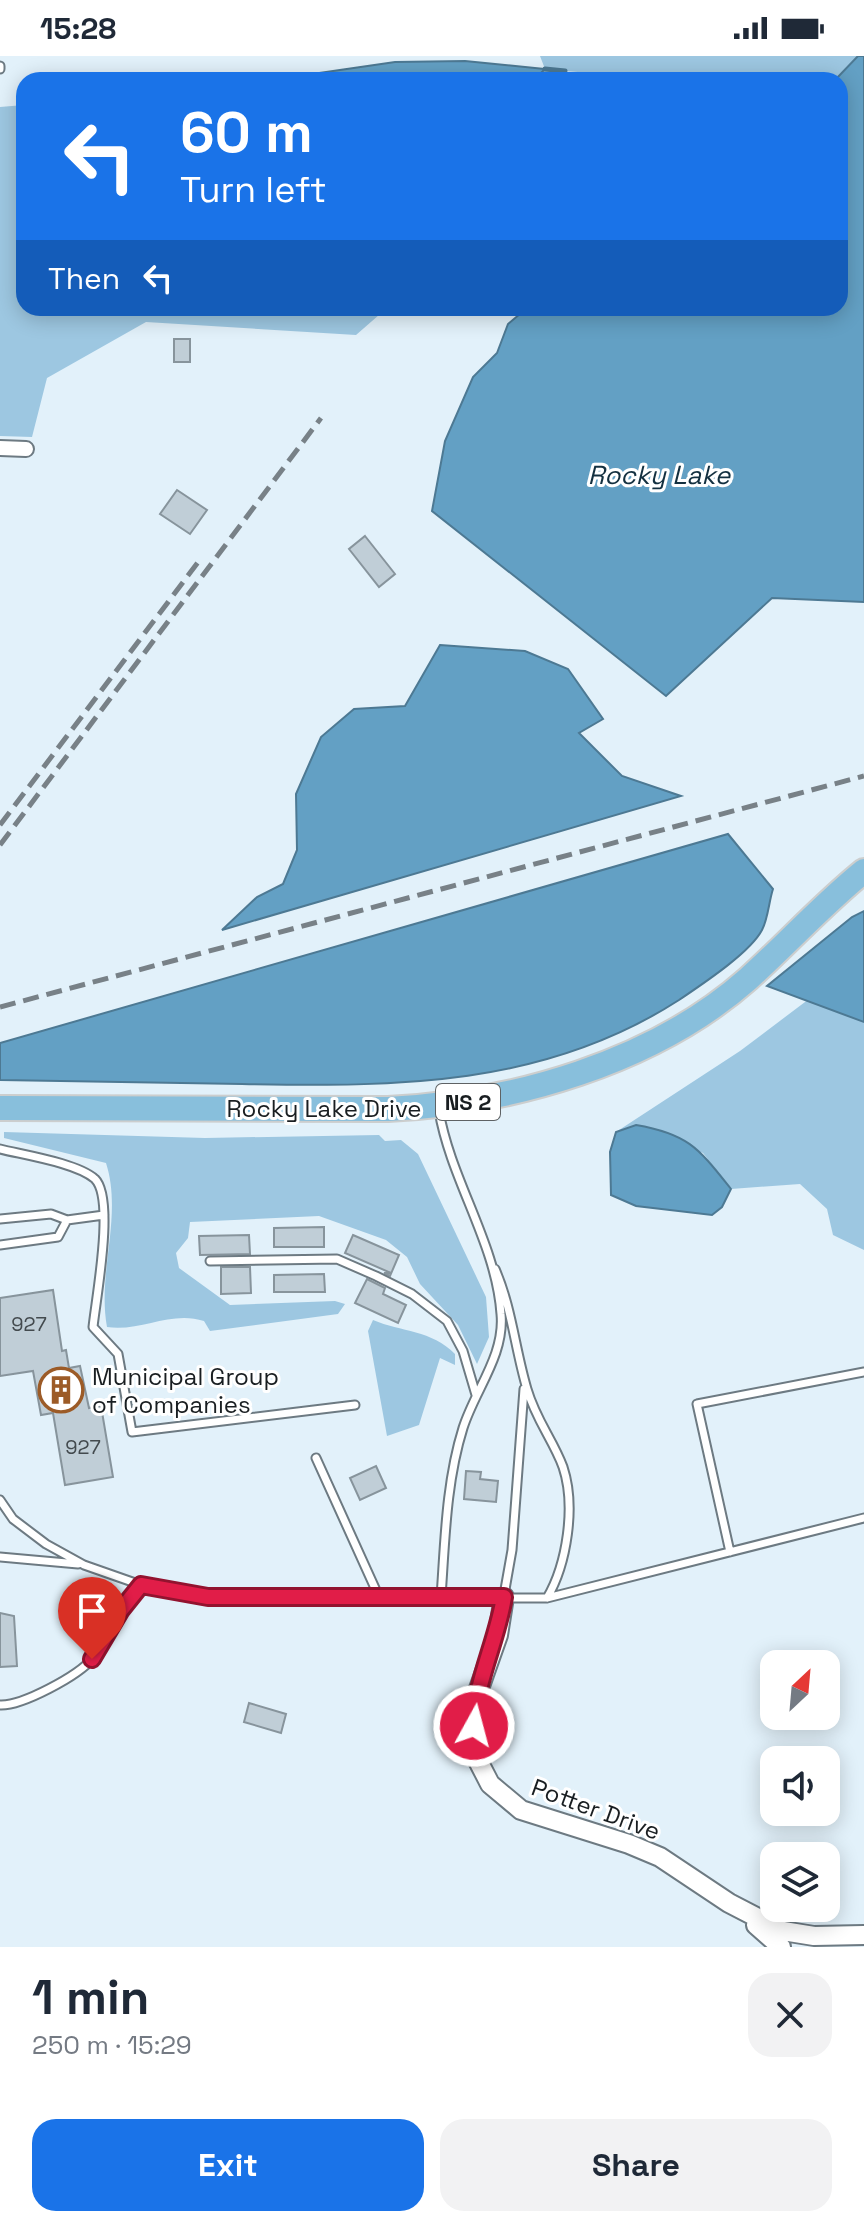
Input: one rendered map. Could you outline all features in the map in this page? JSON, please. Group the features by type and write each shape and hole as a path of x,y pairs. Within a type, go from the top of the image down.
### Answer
{"main road":[{"name":"Rocky Lake Drive","path":"0,1108 308,1110 439,1107 538,1086 575,1074 666,1035 747,979 827,901 864,871"}],"street":[{"path":"0,448 26,449"},
{"name":"Potter Drive","path":"504,1597 498,1635 475,1700 474,1753 490,1784 521,1810 660,1857 729,1903 783,1931 814,1936 864,1936"},
{"name":"Potter Drive","path":"729,1903 781,1947"},
{"path":"844,1947 864,1936"}],"lane":[{"path":"439,1107 445,1142 511,1316 524,1381 534,1412 562,1465 569,1492 560,1575 547,1598"},
{"path":"0,1149 75,1169 93,1177 102,1189 104,1215 93,1327 118,1354 132,1432 355,1405"},
{"path":"0,1219 51,1214 67,1220 104,1215"},
{"path":"0,1245 58,1237 67,1220"},
{"path":"441,1597 454,1463 476,1395 494,1358 502,1328 487,1249"},
{"path":"210,1261 337,1259 412,1294 447,1321 463,1351 476,1395"},
{"path":"730,1552 697,1404 864,1372"},
{"path":"504,1597 512,1550 524,1381"},
{"path":"316,1458 379,1597"},
{"path":"0,1500 13,1519 46,1544 84,1565 141,1585 208,1597 547,1598 864,1518"},
{"path":"0,1557 84,1565"},
{"path":"0,1705 12,1705 53,1686 92,1659 121,1610 141,1585"}],"shaded area":[{"path":"540,56 858,56 843,72 542,72 545,69"},
{"path":"16,106 16,316 378,316 356,335 146,322 47,378 32,437 0,436 0,107"},
{"path":"809,999 864,1022 864,1250 833,1235 827,1209 800,1184 731,1189 703,1153 636,1125 616,1132 740,1051"},
{"path":"4,1132 205,1138 379,1135 385,1141 401,1140 418,1154 486,1297 489,1337 477,1364 458,1325 420,1284 407,1257 386,1240 319,1216 190,1222 188,1238 176,1253 179,1268 230,1305 335,1301 345,1304 338,1314 210,1331 204,1321 192,1318 168,1319 132,1327 107,1327 105,1286 112,1203 106,1163 4,1138"},
{"path":"373,1320 436,1340 455,1354 455,1365 440,1358 419,1425 387,1436 368,1331"}],"water":[{"name":"Rocky Lake","path":"858,56 864,56 864,602 772,598 666,696 432,511 445,441 473,377 497,353 508,324 518,316 848,316 848,72 843,72"},
{"path":"465,61 545,69 542,72 326,72 395,62"},
{"path":"440,645 525,651 568,669 603,719 579,733 622,776 681,796 222,930 257,897 283,884 297,850 296,794 321,737 354,709 405,706"},
{"path":"728,834 773,889 764,926 756,939 724,968 679,1000 628,1029 576,1050 522,1066 413,1082 300,1085 0,1080 0,1043"},
{"path":"864,911 864,1022 767,986 852,917"},
{"path":"636,1125 669,1133 701,1154 731,1189 722,1207 712,1215 636,1206 611,1195 610,1152 616,1132"}],"building":[{"path":"174,339 190,339 190,362 174,362"},
{"path":"177,490 207,510 190,534 160,514"},
{"path":"365,536 395,574 379,587 349,549"},
{"path":"324,1227 324,1247 274,1247 274,1228"},
{"path":"249,1235 250,1254 200,1255 199,1236"},
{"path":"353,1235 399,1255 390,1276 384,1273 391,1273 345,1253"},
{"path":"221,1267 250,1267 251,1293 221,1294"},
{"path":"324,1274 325,1292 274,1292 274,1275"},
{"path":"367,1279 385,1288 383,1294 406,1305 398,1323 355,1303"},
{"path":"53,1290 62,1351 66,1350 69,1368 80,1366 89,1408 101,1406 113,1477 65,1485 53,1413 41,1415 33,1371 0,1376 0,1298"},
{"path":"376,1466 386,1488 360,1500 350,1478"},
{"path":"466,1471 481,1472 480,1479 498,1481 496,1502 464,1499"},
{"path":"0,1613 14,1616 17,1666 0,1667"},
{"path":"249,1703 286,1714 281,1733 244,1722"}],"waterway":[{"path":"545,69 565,71"}],"railway":[{"path":"0,845 321,418"},
{"path":"0,825 202,557"},
{"path":"0,1007 864,776"}],"place":[{"name":"Municipal Group of Companies","path":"61,1390"}],"route":[{"path":"92,1659 121,1610 141,1585 208,1597 504,1597 498,1635 475,1700 474,1726"}]}
